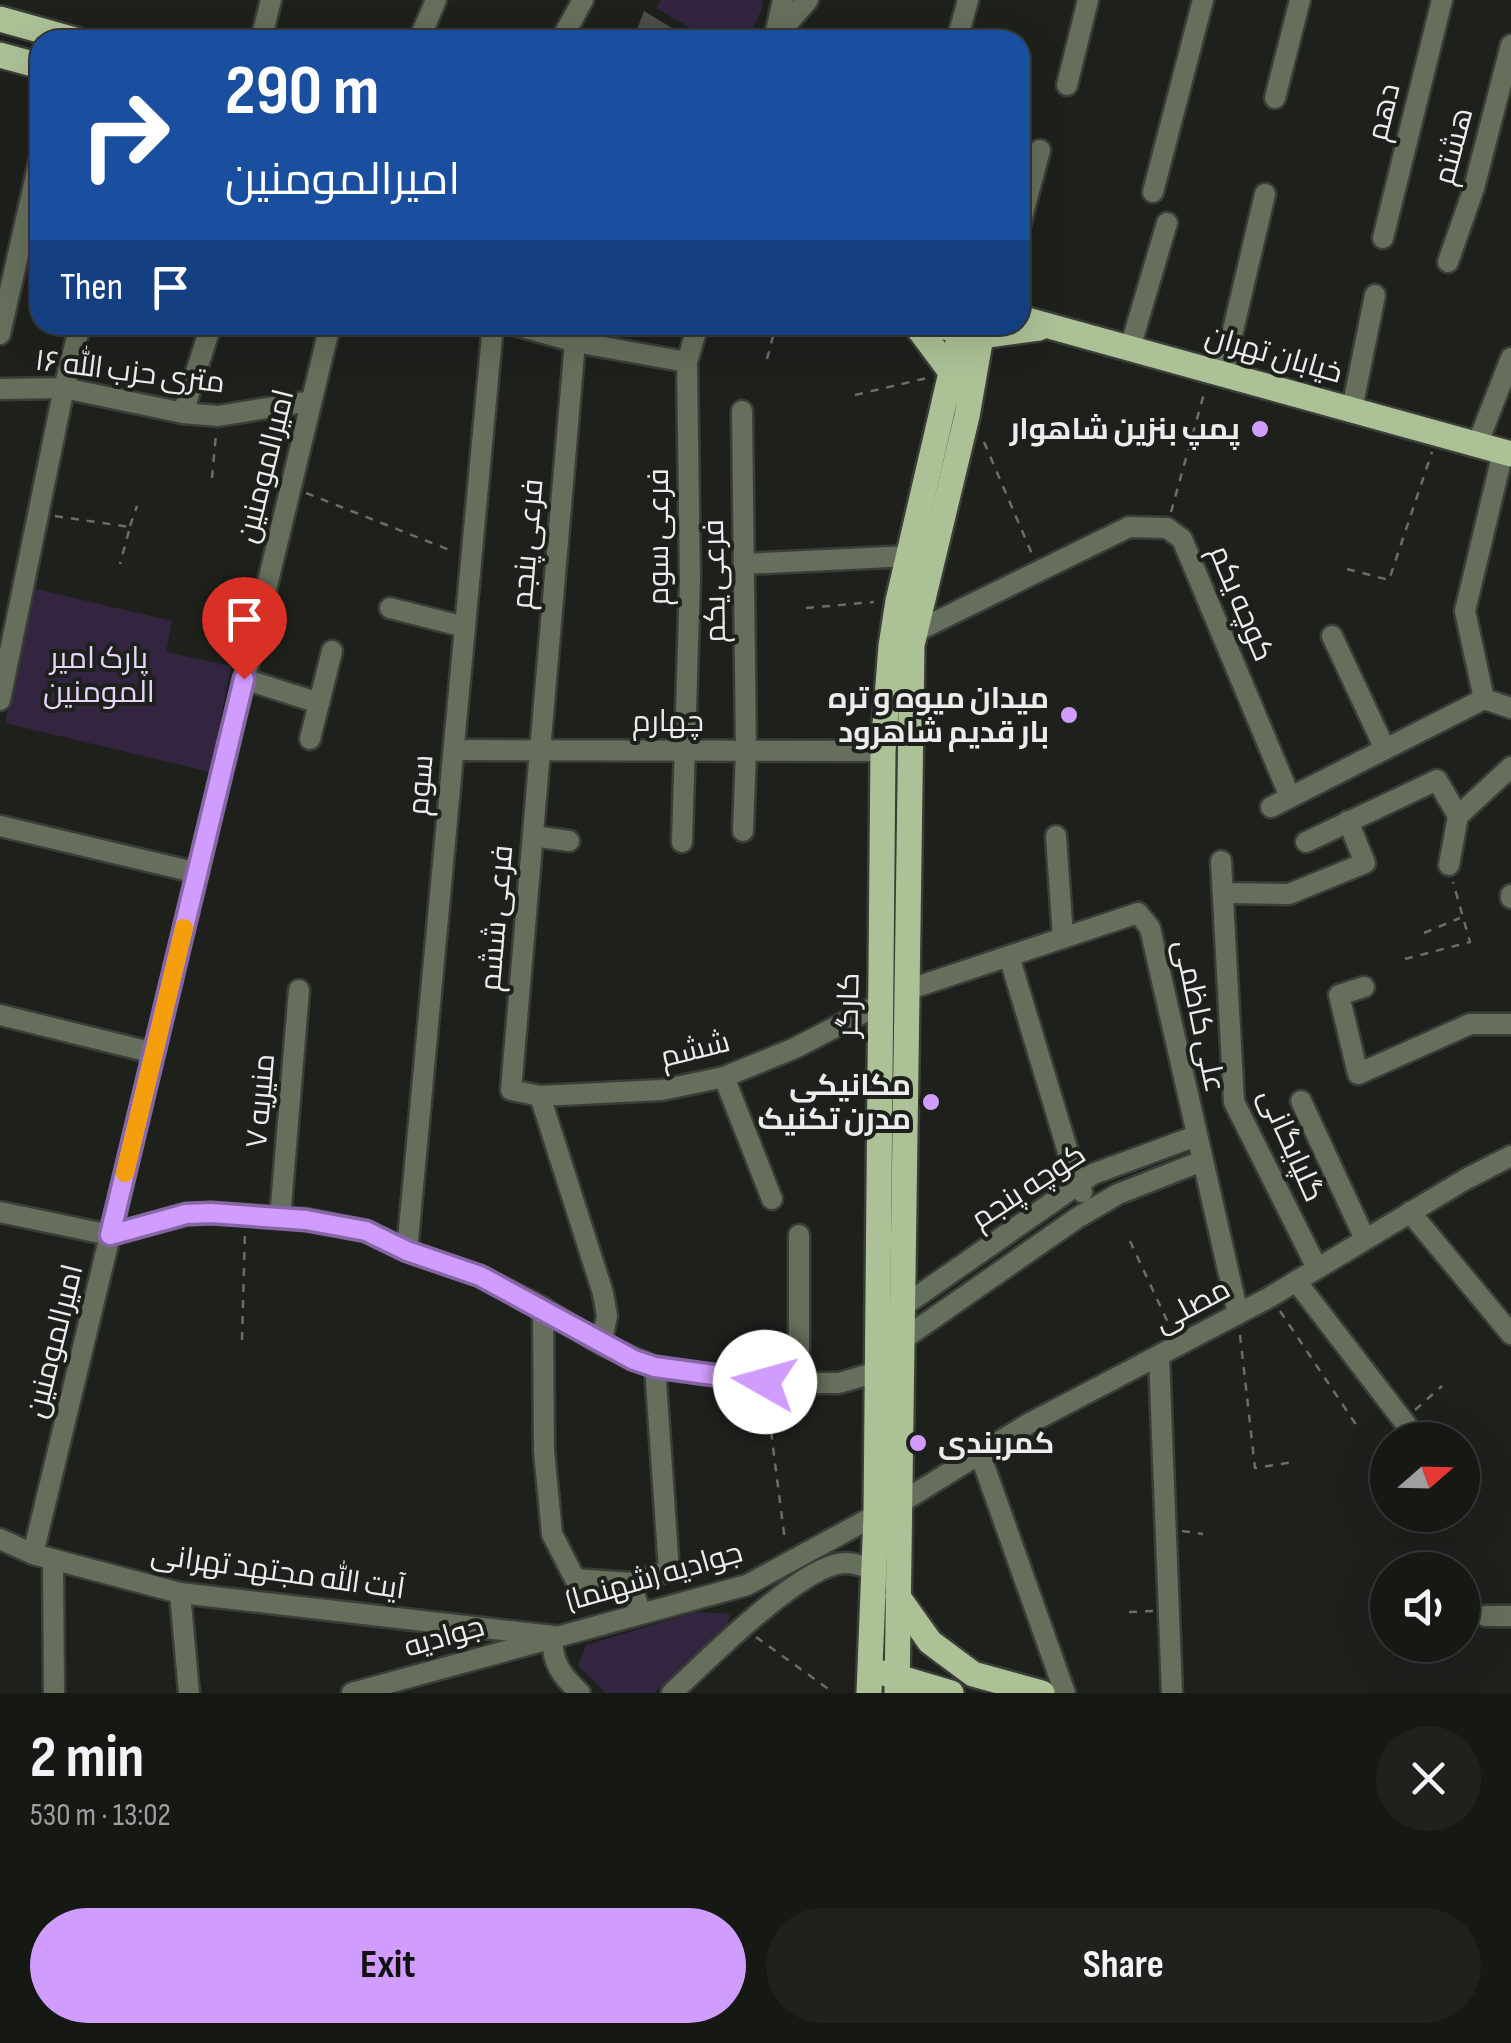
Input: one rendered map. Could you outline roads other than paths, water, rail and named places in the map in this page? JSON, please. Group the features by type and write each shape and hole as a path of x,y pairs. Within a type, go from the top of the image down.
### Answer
{"main road":[{"path":"0,19 39,30"},
{"path":"0,55 30,63"},
{"name":"خیابان تهران","path":"1030,321 1507,453"},
{"path":"1030,326 1050,326"},
{"path":"924,335 952,372"},
{"name":"کارگر","path":"870,1681 876,1515 883,751 898,600 962,335"},
{"name":"کارگر","path":"897,1685 912,644 967,416 964,335"},
{"path":"876,1515 900,1503"},
{"path":"898,1597 930,1642 973,1674 1042,1693"},
{"path":"870,1681 952,1693"}],"street":[{"path":"264,30 271,0"},
{"path":"423,30 436,0"},
{"path":"567,30 583,0"},
{"path":"776,30 783,0"},
{"path":"782,30 808,0"},
{"path":"960,30 968,0"},
{"path":"1067,85 1088,0"},
{"path":"1153,192 1203,0"},
{"path":"1274,98 1300,0"},
{"name":"دهم","path":"1383,238 1442,0"},
{"name":"هشتم","path":"1448,262 1474,188 1511,45"},
{"path":"1030,188 1040,150"},
{"path":"1217,372 1266,194"},
{"path":"0,334 30,202"},
{"path":"1130,348 1167,223"},
{"path":"1352,410 1376,295"},
{"path":"0,700 77,335"},
{"path":"183,413 209,335"},
{"name":"امیرالمومنین","path":"43,1557 110,1235 328,335"},
{"name":"سوم","path":"407,1251 492,335"},
{"path":"549,335 687,362"},
{"name":"فرعی سوم","path":"682,842 690,580 687,362 695,335"},
{"name":"فرعی پنجم","path":"540,750 574,342"},
{"path":"1477,444 1511,358"},
{"name":"۱۶ متری حزب الله","path":"0,389 64,388 183,413 218,416 312,401"},
{"name":"فرعی یکم","path":"742,411 744,831"},
{"path":"1484,699 1465,611 1507,453"},
{"name":"کوچه یکم","path":"915,632 1129,527 1166,528 1182,539 1290,797"},
{"path":"744,564 910,556"},
{"path":"390,608 465,628"},
{"path":"1332,636 1385,749"},
{"path":"310,739 332,651"},
{"path":"244,679 319,703"},
{"path":"1270,807 1484,699 1511,708"},
{"name":"چهارم","path":"454,750 883,751"},
{"name":"فرعی ششم","path":"510,1090 540,750"},
{"path":"1448,866 1458,816 1511,768"},
{"path":"1306,842 1437,780 1458,816"},
{"path":"1223,893 1289,894 1364,863 1348,821"},
{"path":"0,826 198,873"},
{"path":"533,836 570,841"},
{"path":"1056,836 1062,938"},
{"name":"گلپایگانی","path":"1221,861 1234,1102 1317,1268"},
{"name":"علی کاظمی","path":"907,990 1138,913 1150,928 1238,1314"},
{"path":"1009,956 1078,1185 1094,1208"},
{"path":"1364,987 1339,995 1358,1074 1470,1024 1511,1024"},
{"name":"منیریه ۷","path":"280,1218 299,990"},
{"name":"ششم","path":"510,1090 540,1096 662,1090 724,1077 796,1048 880,1004"},
{"path":"0,1015 154,1053"},
{"path":"724,1077 772,1199"},
{"path":"540,1096 603,1292 607,1316 601,1344"},
{"path":"1301,1101 1365,1240"},
{"name":"کوچه پنجم","path":"902,1307 1093,1174 1196,1136"},
{"name":"مصلی","path":"900,1503 1028,1424 1270,1297 1511,1156"},
{"path":"902,1340 1094,1208 1118,1194 1202,1162"},
{"path":"0,1212 110,1235 186,1214 280,1218 366,1231 407,1251 480,1276 601,1344 655,1367 799,1383 839,1382 877,1372"},
{"path":"1410,1212 1511,1334"},
{"path":"799,1235 799,1383"},
{"path":"1296,1281 1404,1422"},
{"path":"543,1308 544,1451 552,1534 576,1579 630,1582 669,1571 655,1367"},
{"path":"1159,1356 1172,1693"},
{"path":"980,1454 1065,1693"},
{"name":"جوادیه (شهنما)","path":"553,1636 747,1584 876,1515"},
{"name":"آیت الله مجتهد تهرانی","path":"0,1539 43,1557 180,1594 553,1636"},
{"path":"43,1557 54,1693"},
{"path":"672,1693 742,1628 816,1572 844,1563 874,1569"},
{"path":"630,1582 641,1612"},
{"path":"180,1594 189,1693"},
{"path":"1486,1616 1511,1616"},
{"path":"553,1636 552,1655 562,1676 580,1693"},
{"name":"جوادیه","path":"352,1693 553,1636"}],"place":[{"name":"پمپ بنزین شاهوار","path":"1260,429"},
{"name":"میدان میوه و تره بار قدیم شاهرود","path":"1069,715"},
{"name":"مکانیکی مدرن تکنیک","path":"931,1102"},
{"name":"کمربندی","path":"918,1443"}],"park label":[{"name":"پارک امیر المومنین","path":"99,675"}]}
